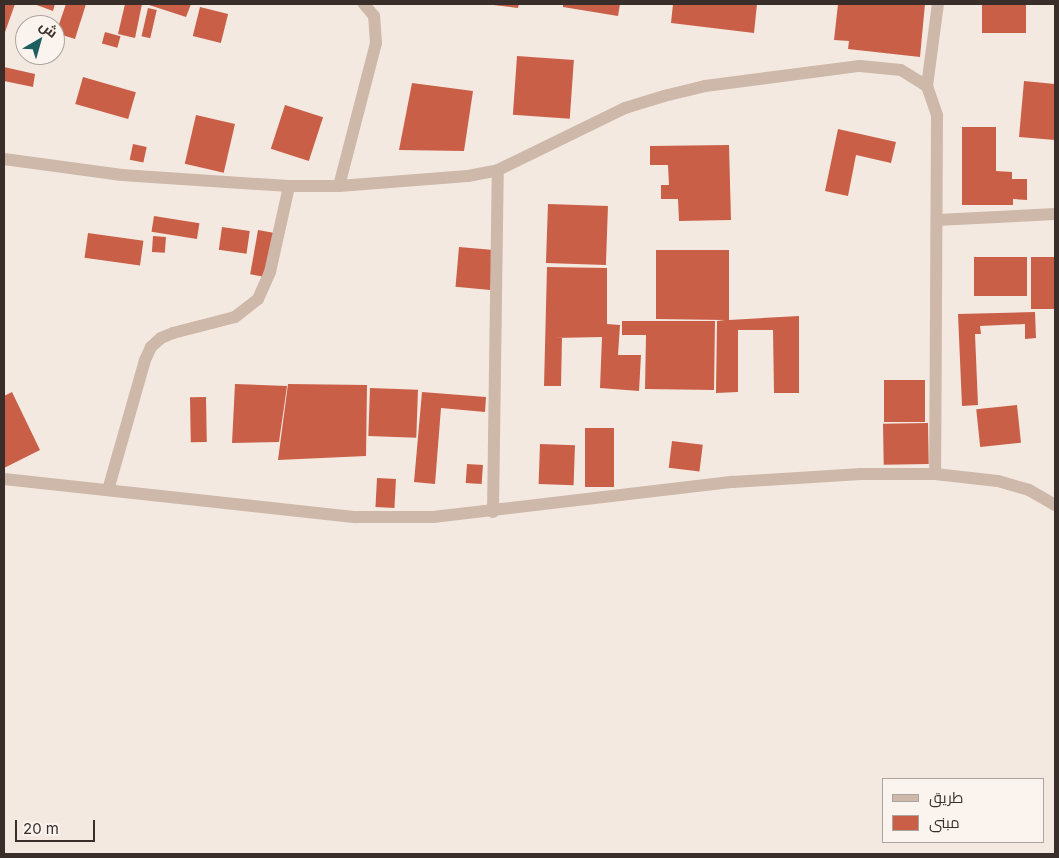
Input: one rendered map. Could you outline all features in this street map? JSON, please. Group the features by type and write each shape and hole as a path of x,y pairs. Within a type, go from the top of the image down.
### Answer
{"street":[{"path":"339,186 376,43 374,16 364,4"},
{"path":"936,474 937,115 927,86 938,4"},
{"path":"5,162 122,175 289,186 339,186 468,176 498,170 625,108 705,86 860,66 901,70 927,86"},
{"path":"493,512 498,170"},
{"path":"108,490 145,360 151,347 161,338 173,333 235,318 258,299 270,272 289,186"},
{"path":"937,220 1055,214"},
{"path":"4,479 356,517 433,517 493,512 733,482 861,474 936,474 998,481 1029,490 1055,505"}],"building":[{"path":"4,4 15,4 4,35"},
{"path":"34,4 55,4 53,11"},
{"path":"66,4 86,4 75,39 65,36 65,15 62,15"},
{"path":"125,4 142,4 135,38 118,34"},
{"path":"146,4 191,4 186,17"},
{"path":"485,4 519,4 518,8"},
{"path":"563,4 620,4 618,16 563,7"},
{"path":"673,4 757,4 754,33 671,23"},
{"path":"838,4 925,4 920,57 848,49 849,41 834,40"},
{"path":"982,4 1026,4 1026,33 982,33"},
{"path":"200,7 228,14 221,43 193,36"},
{"path":"148,8 157,10 150,38 141,36"},
{"path":"105,32 120,36 117,48 102,44"},
{"path":"517,56 574,60 570,119 513,115"},
{"path":"4,67 35,74 33,87 4,81"},
{"path":"83,77 136,92 128,119 75,104"},
{"path":"1024,81 1055,84 1055,140 1019,137"},
{"path":"412,83 473,91 464,151 399,150"},
{"path":"285,105 323,117 309,161 271,149"},
{"path":"196,115 235,124 224,173 185,164"},
{"path":"962,127 996,127 996,171 1012,172 1012,179 1027,179 1027,200 1013,199 1013,205 962,205"},
{"path":"838,129 896,142 891,163 856,155 848,196 825,191"},
{"path":"133,144 147,147 143,163 130,160"},
{"path":"729,145 731,220 679,221 678,199 661,199 661,185 669,185 668,165 650,165 650,146"},
{"path":"548,204 608,206 606,265 546,263"},
{"path":"154,216 199,223 197,239 151,232"},
{"path":"222,227 250,231 247,254 219,250"},
{"path":"258,230 275,233 267,277 250,274"},
{"path":"88,233 143,241 140,266 85,258"},
{"path":"153,236 166,237 165,253 152,252"},
{"path":"459,247 494,250 490,290 456,287"},
{"path":"656,250 729,250 729,320 799,316 799,393 774,393 773,330 738,330 738,392 716,393 717,321 725,320 656,319"},
{"path":"974,257 1027,257 1027,296 974,296"},
{"path":"1031,257 1055,257 1055,309 1031,309"},
{"path":"547,267 607,268 607,324 620,325 618,355 641,355 639,391 600,388 602,337 555,338 562,338 561,386 544,386"},
{"path":"1035,312 1036,338 1025,339 1025,324 980,326 981,334 975,334 978,405 962,406 958,314"},
{"path":"622,321 715,321 714,390 645,389 646,335 622,335"},
{"path":"884,380 925,380 925,422 884,422"},
{"path":"235,384 287,386 279,442 232,443"},
{"path":"288,384 367,385 366,456 278,460"},
{"path":"370,388 418,390 416,438 368,436"},
{"path":"12,392 40,450 4,468 4,396"},
{"path":"422,392 486,397 485,412 441,408 435,484 414,482"},
{"path":"190,397 206,397 207,442 191,442"},
{"path":"1017,405 1021,443 980,447 976,409"},
{"path":"928,423 929,464 884,465 883,424"},
{"path":"585,428 614,428 614,487 585,487"},
{"path":"672,441 703,445 699,472 669,468"},
{"path":"540,444 575,445 574,485 539,484"},
{"path":"467,464 483,465 482,484 466,483"},
{"path":"377,478 396,479 394,508 375,507"}]}
